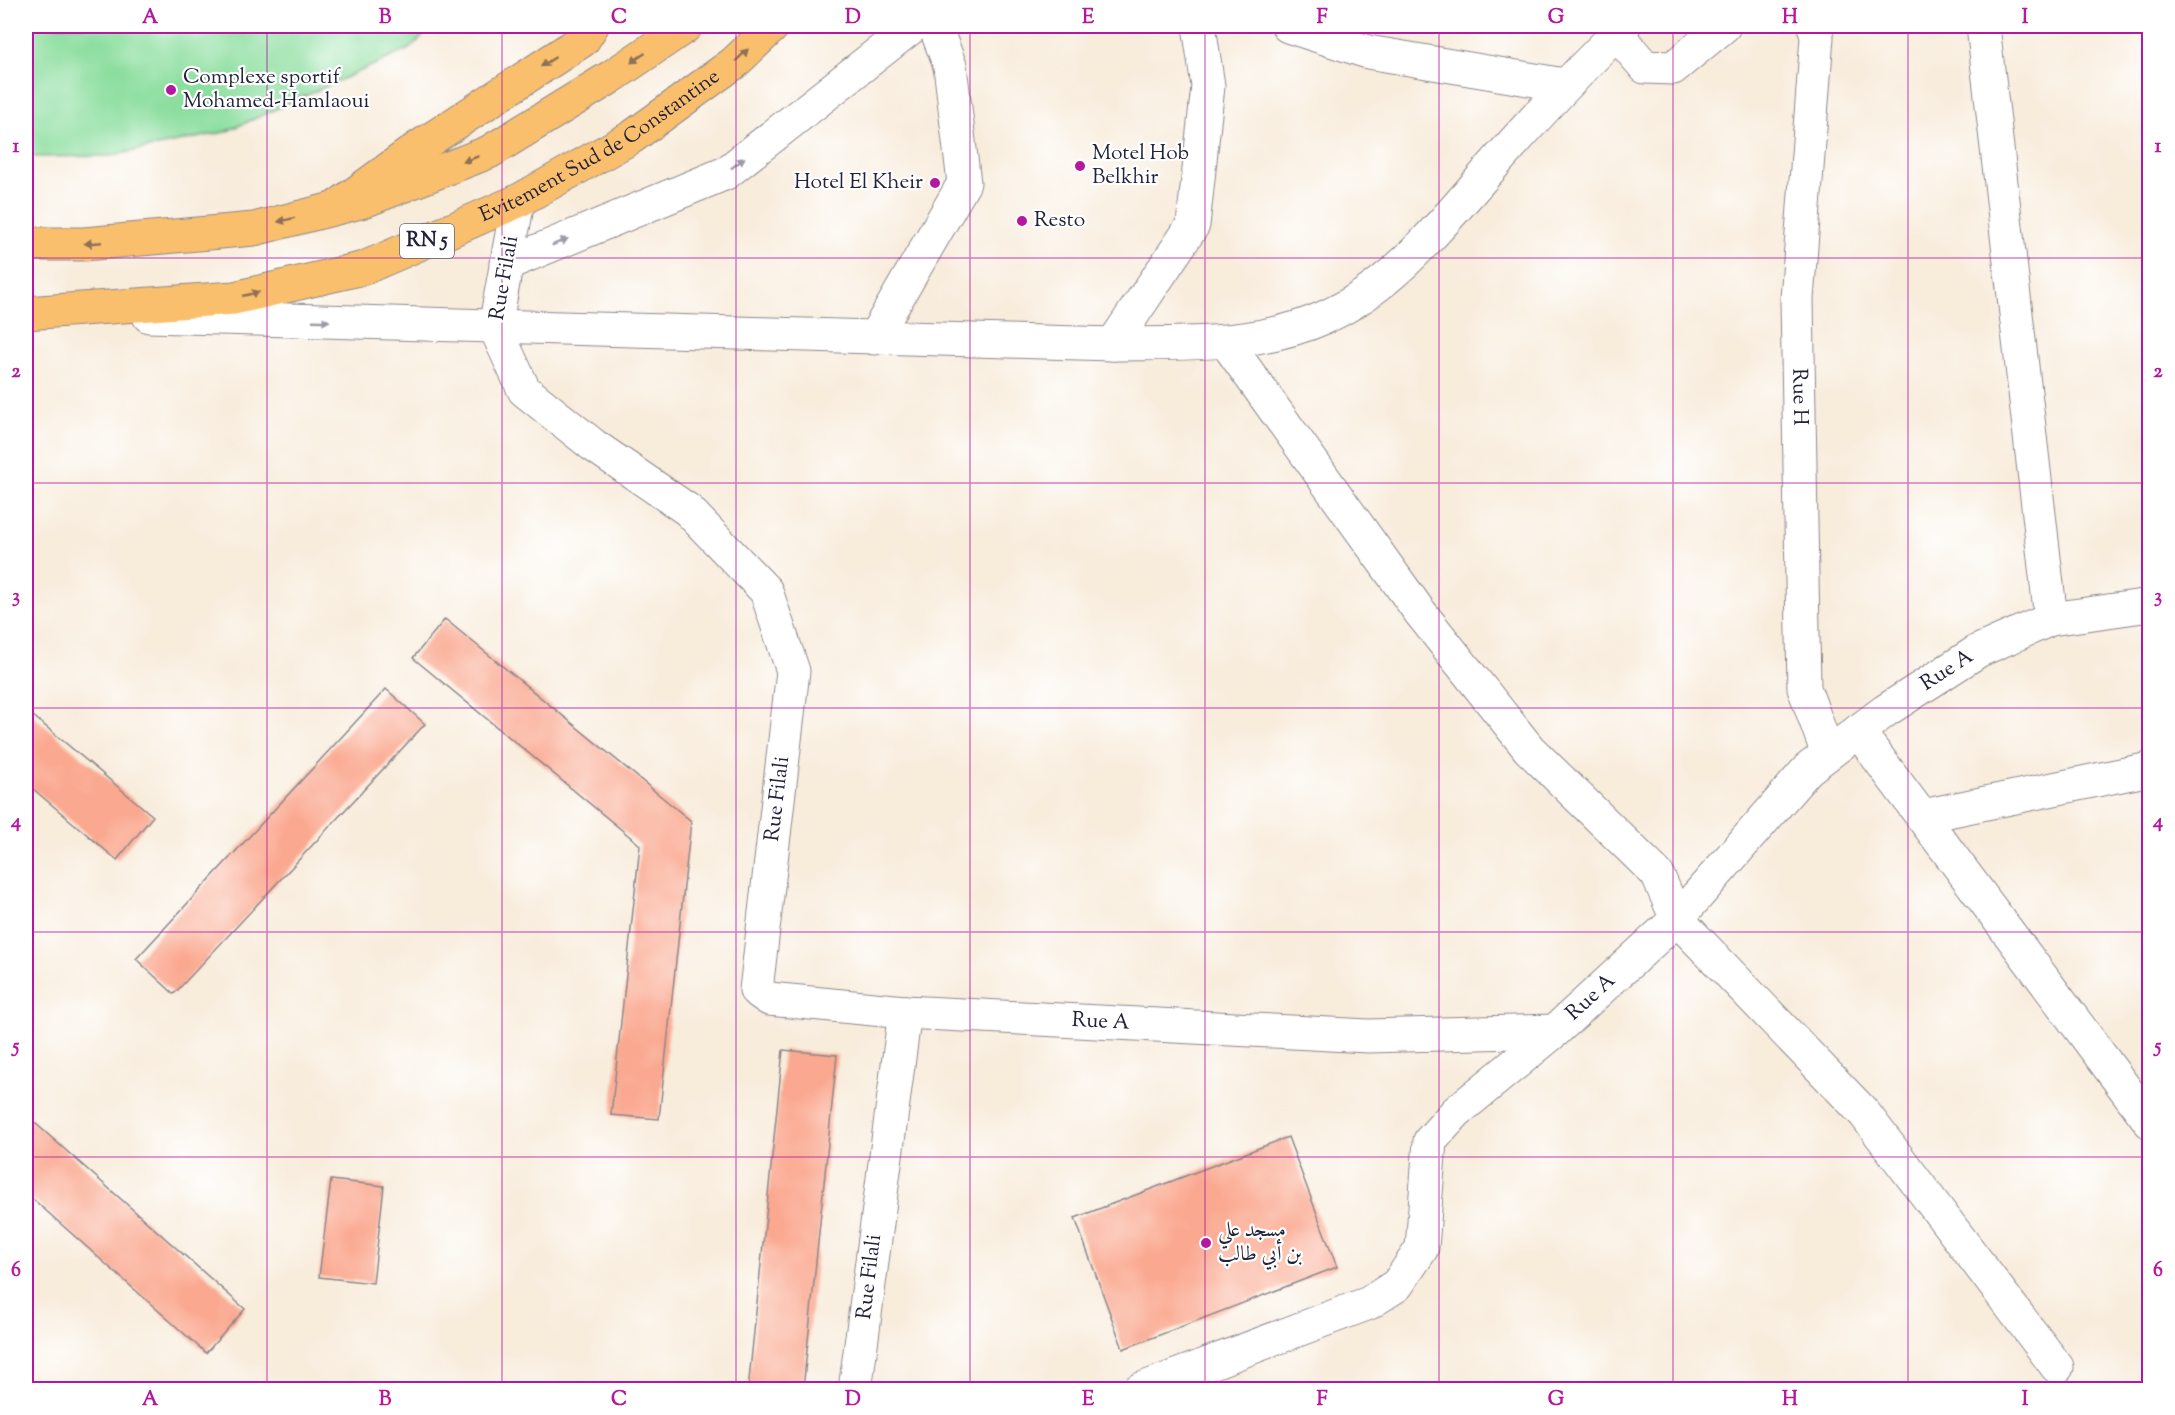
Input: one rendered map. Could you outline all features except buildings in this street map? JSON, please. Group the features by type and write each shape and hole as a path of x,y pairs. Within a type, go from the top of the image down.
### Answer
{"main road":[{"path":"335,208 416,148 583,40 592,26"},
{"path":"26,244 84,244 254,229 364,201 489,152 611,77 686,26"},
{"name":"Evitement Sud de Constantine","path":"29,313 234,298 364,268 518,201 632,137 735,63 773,26"}],"street":[{"path":"506,264 726,173 913,26"},
{"path":"874,338 964,183 950,66 935,26"},
{"path":"1113,344 1193,225 1208,86 1199,26"},
{"path":"1288,26 1368,52 1564,85"},
{"path":"29,313 1113,344 1226,342 1271,334 1323,318 1373,291 1422,245 1564,85 1620,29 1645,67 1662,69 1672,68 1724,26"},
{"path":"1983,26 2051,619"},
{"name":"Rue H","path":"1816,31 1797,299 1804,687 1828,754"},
{"name":"Rue Filali","path":"518,201 495,327 524,390 593,445 688,510 766,591 793,671 756,990 769,999 905,1012 855,1389"},
{"path":"1226,342 1419,611 1528,749 1657,874 1677,920 1864,1113 2057,1367"},
{"name":"Rue A","path":"905,1012 1368,1036 1555,1031 1677,920 1808,769 1858,731 1978,651 2051,619 2150,605"},
{"path":"1858,731 2137,1084 2150,1122"},
{"path":"1923,816 2150,769"},
{"path":"1139,1389 1369,1303 1397,1285 1422,1248 1430,1141 1456,1112 1555,1031"}],"green space":[{"name":"Complexe sportif Mohamed-Hamlaoui","path":"26,26 434,26 409,49 225,132 110,156 26,157"}],"place":[{"name":"Complexe sportif Mohamed-Hamlaoui","path":"171,90"},
{"name":"Motel Hob Belkhir","path":"1080,166"},
{"name":"Hotel El Kheir","path":"935,183"},
{"name":"Resto","path":"1022,221"},
{"name":"مسجد علي بن أبي طالب","path":"1206,1243"}]}
